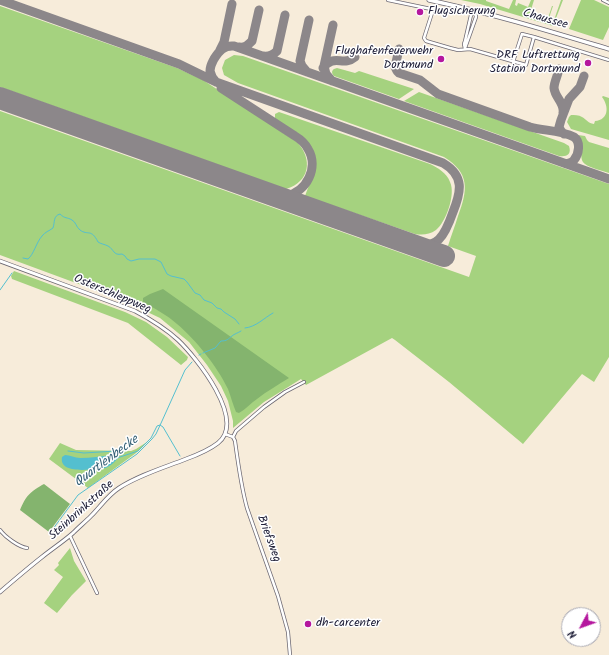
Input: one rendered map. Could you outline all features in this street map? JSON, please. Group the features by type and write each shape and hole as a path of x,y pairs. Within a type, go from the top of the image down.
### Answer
{"main road":[{"name":"Chaussee","path":"429,0 475,11 609,49"}],"street":[{"path":"388,0 430,10 432,13 424,38 425,40 450,48 458,50 470,49 526,65 534,38"},
{"path":"602,0 609,3"},
{"path":"465,49 464,44 471,15 475,11"},
{"path":"513,62 522,34 609,60"},
{"name":"Osterschleppweg","path":"0,260 135,311 168,332 187,349 211,380 226,415 227,425 225,434"},
{"path":"225,434 233,437 236,431 258,412 274,400 304,382"},
{"name":"Steinbrinkstraße","path":"0,592 38,560 70,536 120,488 134,480 209,449 219,442 225,434"},
{"name":"Briefsweg","path":"233,437 235,440 246,503 278,596 288,632 290,655"},
{"path":"0,531 23,548 28,548"},
{"path":"70,536 97,593"}],"green space":[{"path":"461,0 486,0 509,9 513,0 516,0 515,5 517,6 518,3 528,7 531,0 534,0 528,15 547,21 553,6 548,21 553,23 561,0 563,0 553,26 480,4"},
{"path":"581,0 594,0 609,7 609,27 603,40 569,29"},
{"path":"0,6 177,68 203,80 297,142 302,149 307,162 304,176 294,186 286,189 0,87"},
{"path":"234,55 243,56 609,184 609,357 594,382 582,374 523,444 449,382 392,338 306,385 301,379 264,402 233,428 233,421 228,401 221,386 189,342 160,318 122,300 0,255 0,111 469,277 476,256 448,246 464,198 464,183 459,169 444,157 238,83 224,75 222,68 225,60"},
{"path":"337,68 355,73 359,71 414,89 399,99 334,76 332,71"},
{"path":"419,92 564,143 569,146 570,152 566,156 559,156 404,101"},
{"path":"602,97 609,98 609,140 571,129 567,122 571,115 581,116 594,124 595,121 603,118 607,108"},
{"path":"279,112 430,164 439,169 449,179 452,187 449,208 440,226 428,234 415,234 305,196 312,179 314,160 313,152 303,139 275,119 275,114"},
{"path":"578,135 585,136 589,142 609,148 609,173 585,164 581,155 581,143"},
{"path":"14,271 125,312 146,322 167,337 188,357 187,360 181,365 128,323 12,279 11,276"},
{"path":"163,289 289,378 265,393 239,413 236,412 228,389 223,380 199,346 173,321 143,302 143,298"},
{"path":"147,442 136,453 88,488 49,459 60,443 76,450 131,451"},
{"path":"44,484 70,504 49,532 20,510 28,495"},
{"path":"70,548 74,561 86,581 57,613 44,603 63,577 54,570"}],"water":[{"path":"65,455 88,458 115,455 118,458 105,468 80,470 65,466 62,462 62,457"}],"waterway":[{"path":"23,258 28,259 30,257 42,236 53,228 55,218 60,214 63,217 73,221 83,232 93,235 98,242 110,247 115,253 122,254 131,261 139,259 155,259 161,262 167,274 184,279 195,293 200,295 204,300 221,309 235,319 239,324"},
{"path":"0,290 12,273"},
{"name":"Quartlenbecke","path":"245,328 256,324 273,313"},
{"name":"Quartlenbecke","path":"203,353 215,348 221,341 225,341 241,331"},
{"name":"Quartlenbecke","path":"50,533 78,495 137,454 152,439 156,434 185,370 192,362"},
{"name":"Quartlenbecke","path":"117,458 138,451 151,438 157,426 160,425 163,427 180,456"},
{"path":"68,451 84,453 116,451"}],"taxiway":[{"path":"0,0 179,64 216,82 443,163 455,173 459,185 458,198 447,228 434,243 420,246 410,244"},
{"path":"220,50 224,42 232,4"},
{"path":"239,47 245,47 252,41 259,10"},
{"path":"263,56 274,54 277,51 285,15"},
{"path":"307,72 300,61 309,20"},
{"path":"332,81 326,74 324,66 333,25"},
{"path":"216,82 210,71 211,66 222,49 227,46 234,46 609,179"},
{"path":"399,49 395,67 397,71 420,80 438,94 530,127 563,133 574,137 578,142 578,151 573,161 566,164"},
{"path":"323,68 331,61 346,61 355,57"},
{"path":"559,69 554,88 556,95 563,106 563,113"},
{"path":"564,134 559,127 561,120 569,99 580,87 584,76"},
{"path":"221,88 299,138 308,149 312,163 309,178 305,184 300,190 293,194 286,196 273,196"}],"runway":[{"path":"0,98 444,256"}],"place":[{"name":"Flugsicherung","path":"420,12"},
{"name":"Flughafenfeuerwehr Dortmund","path":"441,59"},
{"name":"DRF Luftrettung Station Dortmund","path":"588,63"},
{"name":"dh-carcenter","path":"308,624"}]}
